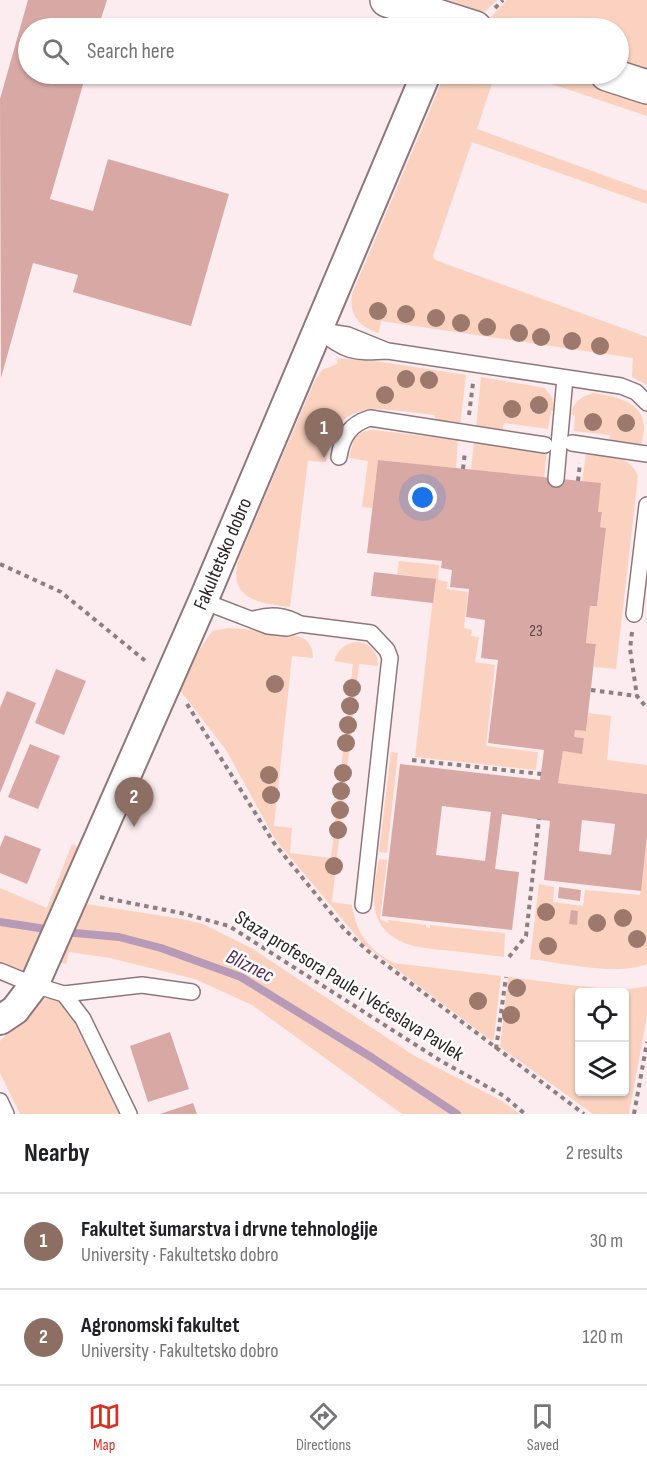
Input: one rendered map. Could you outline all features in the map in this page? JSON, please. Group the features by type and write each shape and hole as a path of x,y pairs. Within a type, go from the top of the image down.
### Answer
{"street":[{"path":"387,0 435,18"},
{"path":"629,81 647,87"},
{"name":"Fakultetsko dobro","path":"0,1020 15,1010 34,985 203,601 422,84"}],"lane":[{"path":"318,330 342,347 360,352 388,351 629,389 647,403"},
{"path":"555,479 565,378"},
{"path":"339,457 343,439 353,426 370,418 545,445"},
{"path":"572,443 647,454"},
{"path":"634,614 647,505"},
{"path":"203,601 268,626 287,628 300,624 371,633 383,643 390,658 363,905"},
{"path":"0,971 64,994 142,986 192,992"},
{"path":"64,994 83,1019 129,1114"},
{"path":"0,1101 6,1114"}],"path":[{"path":"0,564 61,592 151,665"},
{"path":"634,614 630,649 637,696 647,708"},
{"path":"591,690 637,696"},
{"path":"412,760 541,774"},
{"path":"509,957 526,936 539,819"},
{"name":"Staza profesora Paule i Većeslava Pavlek","path":"70,903 181,913 229,926 441,1061 504,1096 525,1114"},
{"path":"496,1049 506,977"},
{"path":"634,1114 647,1042"}],"shaded area":[{"path":"421,0 497,0 482,14"},
{"path":"507,0 647,0 647,76 629,70 629,18 490,18"},
{"path":"441,84 492,84 477,129 647,191 647,204 472,142 433,256 435,260 647,337 647,385 632,377 633,358 381,321 379,333 361,324 357,319 352,308 352,294"},
{"path":"552,84 606,84 647,98 647,116"},
{"path":"338,358 382,362 466,375 460,426 434,423 435,415 380,409 364,410 350,415 339,424 331,440 326,462 308,461 290,607 257,601 241,590 237,582 236,572 239,558 315,380 322,370 337,364"},
{"path":"481,377 545,388 552,398 555,411 551,411 548,429 504,423 502,431 476,428"},
{"path":"593,393 618,398 639,412 644,428 641,447 609,443 610,435 574,431 575,416 571,414 574,406 582,398"},
{"path":"373,430 458,440 456,468 378,460 372,508 362,507 368,461 349,458 354,438 364,431"},
{"path":"474,442 547,449 544,478 471,470"},
{"path":"586,454 623,460 629,463 638,476 616,669 594,667 596,644 586,643 590,606 597,606 606,528 600,527 602,513 598,512 582,482"},
{"path":"399,561 439,565 438,580 448,582 446,589 468,592 464,628 472,630 471,636 479,637 475,662 495,665 486,746 538,752 536,770 415,757 435,579 397,574"},
{"path":"228,628 291,634 307,641 312,649 313,658 292,656 274,826 292,828 290,853 331,858 353,664 334,661 338,652 352,643 366,644 372,649 378,666 359,664 332,902 352,905 357,924 365,940 377,952 394,963 501,976 492,1041 363,944 275,839 226,750 176,685 212,631"},
{"path":"588,713 611,716 607,760 647,765 647,794 558,783 563,751 582,753 584,738 574,737 575,730 586,731"},
{"path":"391,752 398,753 387,853 379,852"},
{"path":"647,835 647,964 621,969 606,969 530,959 539,884 554,887 553,902 583,906 585,890 640,895"},
{"path":"72,844 85,850 30,975 0,965 0,888 47,908"},
{"path":"379,859 387,860 380,919 388,923 388,920 426,925 430,928 430,925 505,933 504,957 419,947 398,940 389,934 381,925 376,914 374,900"},
{"path":"80,903 203,924 253,949 413,1055 502,1101 520,1114 402,1114 252,1005 195,979 110,958 69,952 66,964 55,962"},
{"path":"508,977 599,988 575,988 575,1096 629,1096 629,988 647,986 647,1016 629,1114 593,1114 500,1047"},
{"path":"43,999 57,999 67,1008 119,1114 20,1114 0,1073 0,1041"}],"building":[{"path":"28,0 107,0 101,18 23,18"},
{"path":"18,35 18,84 83,84 50,199 93,211 108,159 229,194 191,326 73,292 78,275 33,263 1,378 0,99"},
{"path":"378,460 601,483 598,512 602,512 600,527 606,528 597,606 590,606 586,643 596,644 586,731 575,730 574,737 584,738 582,754 563,751 558,783 647,794 647,835 641,891 544,880 550,821 502,814 495,869 519,872 512,930 382,916 400,764 540,780 544,750 488,743 498,660 481,658 485,620 466,617 469,589 450,587 452,570 441,568 442,561 367,553","holes":["442,806 491,812 485,861 436,855","582,820 615,824 611,855 579,851"]},
{"path":"374,572 436,579 433,603 371,596"},
{"path":"56,669 86,681 64,735 35,723"},
{"path":"7,691 36,703 0,793 0,708"},
{"path":"30,744 60,756 38,809 8,797"},
{"path":"5,835 41,849 27,884 0,873 0,847"},
{"path":"559,887 581,890 580,901 558,898"},
{"path":"571,910 578,911 577,925 569,924"},
{"path":"170,1032 189,1089 148,1102 130,1046"},
{"path":"193,1103 197,1114 160,1114"}],"waterway":[{"name":"Bliznec","path":"0,922 52,930"},
{"name":"Bliznec","path":"64,932 119,937 161,948 241,977 371,1057 457,1114"}],"place":[{"name":"Fakultet šumarstva i drvne tehnologije","path":"324,458"},
{"name":"Agronomski fakultet","path":"134,827"}]}
